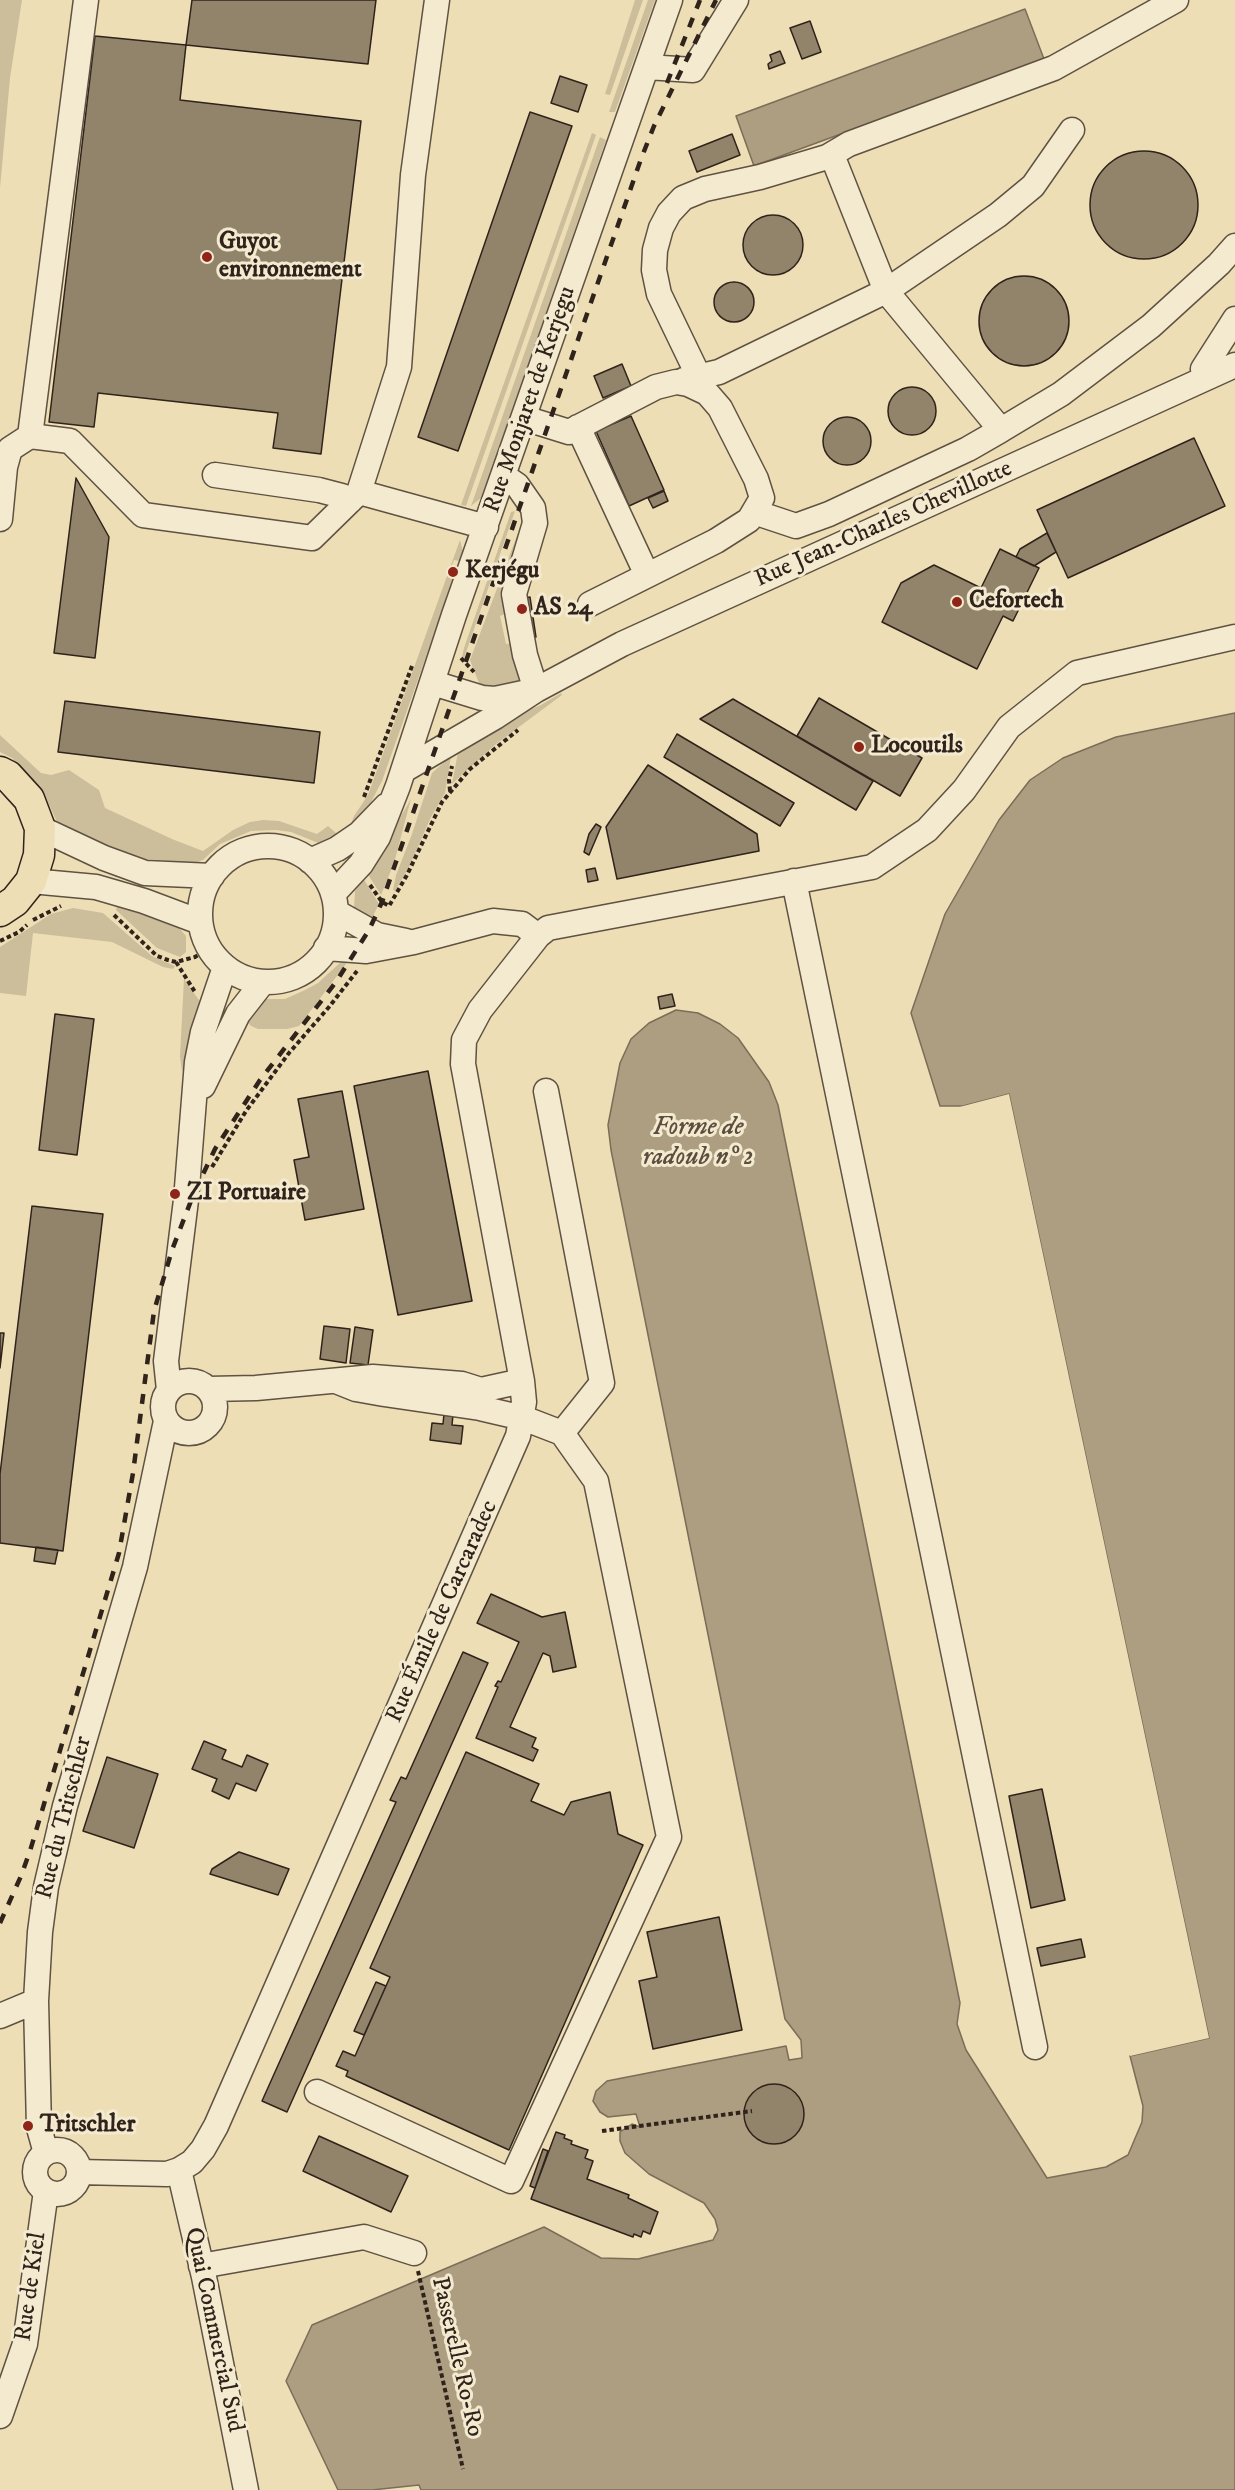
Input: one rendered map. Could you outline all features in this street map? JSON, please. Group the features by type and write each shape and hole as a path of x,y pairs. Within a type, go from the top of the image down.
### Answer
{"main road":[{"path":"0,772 8,776 29,799 39,828 39,855 31,881 15,901 0,911"}],"street":[{"path":"30,436 86,0"},
{"path":"0,519 5,467 10,449 30,436 70,441 143,515 312,538 354,496 399,367 413,175 437,0"},
{"name":"Rue Monjaret de Kerjegu","path":"334,903 378,837 404,770 486,527 670,0"},
{"path":"647,67 693,70 736,0"},
{"path":"590,604 716,541 749,520 762,498 756,479 720,408 707,393 688,384 659,294 654,270 655,250 661,228 669,213 683,198 705,189 760,177 832,155 849,144 1054,68 1176,0"},
{"path":"524,418 569,432 656,387 719,372 886,291 998,215 1034,186 1072,130"},
{"path":"832,155 886,291 1000,430"},
{"path":"754,512 796,526 829,514 968,448 1061,394 1151,326 1219,264 1235,246"},
{"path":"1206,378 1203,369 1235,319"},
{"name":"Rue Jean-Charles Chevillotte","path":"404,770 495,717 536,690 622,644 1235,365"},
{"path":"578,427 647,575"},
{"path":"214,475 354,496 486,527"},
{"path":"504,476 525,494 534,515 535,523 514,594 525,655 536,690"},
{"path":"326,948 372,943 414,942 493,921 522,924 538,936 548,928 872,867 927,830 964,790 1009,727 1077,673 1235,637"},
{"name":"Rue Jean-Charles Chevillotte","path":"433,682 482,698 495,699 536,690"},
{"name":"Rue Monjaret de Kerjegu","path":"310,861 337,849 359,834 392,800"},
{"path":"39,828 104,858 145,873 212,876"},
{"path":"258,847 285,849 310,861 324,876 334,903 334,931 326,948 315,963 300,974 282,980 263,982 237,975 225,967 209,948 200,922 200,906 204,890 212,876 224,862 240,852 258,847"},
{"path":"31,881 96,888 144,901 200,922"},
{"path":"794,881 1035,2047"},
{"path":"334,903 372,943"},
{"name":"Rue Émile de Carcaradec","path":"79,2172 157,2175 178,2170 192,2162 203,2149 216,2126 512,1456 523,1418 522,1380 463,1064 464,1040 480,1010 538,936"},
{"path":"225,967 203,1032 197,1062 195,1105 166,1361 169,1390 163,1408 166,1421 176,1430 194,1434 207,1427 215,1415 256,1388"},
{"path":"195,1105 225,1037 238,1014 263,982"},
{"path":"546,1091 602,1383 562,1433"},
{"path":"169,1339 216,1406 215,1415"},
{"path":"169,1390 179,1383 256,1388 336,1381 356,1389 384,1394 453,1393 482,1390 522,1380"},
{"path":"317,2092 511,2181 669,1837 596,1481 562,1433 453,1393"},
{"name":"Rue du Tritschler","path":"46,2153 39,2128 36,2001 39,1932 51,1867 79,1757 135,1567 153,1491 166,1421"},
{"name":"Rue du Tritschler","path":"153,1491 175,1452 194,1434"},
{"path":"0,2016 36,2001"},
{"path":"54,2150 68,2153 74,2158 79,2172 78,2180 68,2191 61,2194 46,2191 36,2180 35,2172 36,2164 46,2153 54,2150"},
{"name":"Quai Commercial Sud","path":"178,2170 201,2266 246,2490"},
{"name":"Rue de Kiel","path":"0,2416 26,2344 46,2191"},
{"path":"201,2266 364,2237 414,2253"}],"path":[{"path":"0,941 19,932 37,917 68,904"},
{"path":"213,1163 246,1111 289,1053 361,966 389,906"},
{"path":"113,914 157,956 168,960 176,962 195,957 209,948"},
{"path":"602,2131 752,2111"},
{"name":"Passerelle Ro-Ro","path":"414,2253 464,2469"}],"shaded area":[{"path":"0,0 22,0 10,78 0,188"},
{"path":"635,0 643,0 610,95 605,94"},
{"path":"648,0 655,0 615,112 609,112"},
{"path":"592,133 596,135 466,506 461,505"},
{"path":"600,137 606,140 490,474 481,498 471,506"},
{"path":"515,511 464,658 462,657 464,648 511,512"},
{"path":"524,517 520,537 500,595 510,612 500,616 506,644 515,643 522,678 519,685 508,690 481,688 470,660"},
{"path":"460,540 463,552 459,561 454,560 449,573 454,574 382,781 369,806 350,826 368,795"},
{"path":"561,693 562,695 496,744 452,784 458,752 516,716"},
{"path":"0,735 41,773 51,775 69,770 99,790 105,808 203,851 233,830 250,822 263,820 279,821 317,834 328,826 337,834 321,844 291,832 251,831 220,844 203,860 195,863 134,858 71,832 57,822 41,787 12,758 0,752"},
{"path":"451,756 445,793 395,891 393,890 396,875 432,773"},
{"path":"411,799 394,863 381,895 367,873"},
{"path":"363,878 379,904 370,922 354,908 355,891"},
{"path":"117,905 179,928 186,936 186,952 180,957 157,948 116,910"},
{"path":"73,908 103,913 152,956 175,966 173,969 163,967 112,942 33,933 26,996 0,993 0,947 51,914"},
{"path":"349,960 299,1026 287,1029 258,1029 251,1026 245,1019 262,999 285,999 318,983 342,961"},
{"path":"184,979 204,1007 182,1072 180,1056"}],"water":[{"path":"1025,9 1044,59 754,166 736,116"},
{"name":"Forme de radoub nº 2","path":"1235,713 1235,2490 421,2490 419,2485 372,2490 338,2490 286,2381 312,2325 544,2227 601,2258 638,2259 713,2240 718,2230 715,2219 704,2203 649,2174 625,2153 620,2141 620,2132 632,2124 640,2127 636,2114 608,2117 600,2112 593,2101 596,2091 607,2081 786,2046 789,2060 802,2058 801,2040 785,2019 611,1150 608,1125 620,1063 631,1039 649,1023 676,1010 698,1013 720,1024 738,1038 769,1082 778,1105 960,2003 957,2024 966,2050 1047,2178 1106,2167 1128,2155 1142,2122 1143,2106 1130,2056 1209,2038 1009,1094 963,1106 940,1106 911,1013 945,914 999,820 1030,780 1063,758 1116,737"}],"pier":[{"path":"1009,1094 1209,2038 1130,2056 1130,2053 1205,2036 1006,1098 963,1109 952,1109"}],"building":[{"path":"192,0 376,0 368,64 186,45"},
{"path":"810,21 821,52 802,59 790,28"},
{"name":"Guyot environnement","path":"95,36 186,45 180,100 361,121 321,454 273,448 278,413 98,393 94,427 49,422"},
{"path":"780,51 785,63 769,69 768,64 772,61 770,55"},
{"path":"560,76 587,85 578,112 551,103"},
{"path":"530,112 572,126 458,451 418,437"},
{"path":"732,134 740,155 697,172 689,151"},
{"path":"1144,151 1165,155 1182,167 1194,184 1198,205 1194,226 1182,243 1165,255 1144,259 1123,255 1106,243 1094,226 1090,205 1094,184 1106,167 1123,155"},
{"path":"773,215 790,220 798,228 803,245 798,262 790,270 773,275 756,270 748,262 743,245 748,228 756,220"},
{"path":"1024,276 1041,280 1056,289 1065,304 1069,321 1065,338 1056,353 1041,362 1024,366 1007,362 992,353 983,338 979,321 983,304 992,289 1007,280"},
{"path":"734,282 748,288 754,302 748,316 734,322 720,316 714,302 720,288"},
{"path":"622,364 631,386 603,398 594,376"},
{"path":"907,387 917,387 929,394 936,406 936,416 929,428 917,435 907,435 892,424 888,416 888,406 899,391"},
{"path":"631,416 664,490 629,506 596,431"},
{"path":"847,417 864,424 871,441 864,458 847,465 830,458 823,441 830,424"},
{"path":"1194,438 1225,506 1068,578 1037,510"},
{"path":"76,478 109,537 95,658 54,653"},
{"path":"664,491 668,501 653,508 648,498"},
{"path":"1047,533 1056,552 1034,566 1016,557 1020,549"},
{"name":"Cefortech","path":"1000,549 1039,568 1013,621 1003,616 977,669 882,622 901,583 934,565 981,588"},
{"path":"530,597 536,637 526,638 520,598"},
{"name":"Locoutils","path":"819,698 922,758 900,796 797,736"},
{"path":"733,699 873,781 856,810 700,719"},
{"path":"65,701 320,732 314,783 58,752"},
{"path":"677,734 794,803 780,826 664,757"},
{"path":"648,765 757,834 759,851 617,879 606,827"},
{"path":"596,824 601,827 589,855 584,852 589,834"},
{"path":"595,868 598,880 588,882 586,870"},
{"path":"672,994 675,1006 660,1009 658,997"},
{"path":"55,1014 94,1019 77,1155 39,1150"},
{"path":"428,1071 472,1301 398,1315 354,1086"},
{"path":"342,1091 364,1209 305,1220 294,1160 309,1157 298,1099"},
{"path":"32,1206 103,1214 63,1551 0,1543 0,1474"},
{"path":"324,1326 350,1329 346,1363 320,1359"},
{"path":"355,1327 373,1330 368,1365 350,1363"},
{"path":"0,1333 4,1333 0,1368"},
{"path":"444,1414 453,1415 452,1425 463,1426 461,1444 430,1440 432,1423 443,1424"},
{"path":"36,1547 58,1550 55,1564 34,1561"},
{"path":"491,1594 542,1617 565,1612 576,1667 553,1672 550,1656 543,1653 510,1727 536,1738 532,1747 538,1750 533,1761 476,1738 498,1687 495,1686 498,1681 501,1682 519,1642 477,1623"},
{"path":"463,1652 488,1663 287,2112 262,2101 396,1802 390,1800 401,1777 406,1779"},
{"path":"204,1741 226,1750 222,1759 242,1767 247,1755 268,1764 256,1791 236,1783 229,1799 212,1791 217,1779 192,1769"},
{"path":"466,1752 539,1784 531,1801 564,1815 571,1802 610,1792 618,1834 643,1845 509,2150 346,2076 348,2071 336,2066 343,2051 355,2056 390,1977 370,1968"},
{"path":"107,1757 158,1774 134,1848 83,1831"},
{"path":"1042,1789 1065,1900 1031,1908 1009,1796"},
{"path":"239,1852 289,1869 278,1895 210,1874 212,1869"},
{"path":"719,1917 742,2030 653,2049 639,1981 657,1977 647,1932"},
{"path":"1081,1939 1085,1957 1041,1966 1037,1948"},
{"path":"376,1982 386,1986 364,2035 354,2031"},
{"path":"774,2084 791,2089 799,2097 804,2114 799,2131 791,2139 774,2144 757,2139 749,2131 744,2114 749,2097 757,2089"},
{"path":"556,2132 565,2135 564,2138 572,2141 571,2144 588,2150 585,2158 593,2161 587,2179 629,2195 628,2198 658,2212 650,2234 643,2231 641,2237 634,2234 633,2237 531,2199"},
{"path":"319,2136 408,2176 391,2212 303,2171"},
{"path":"543,2149 548,2151 535,2188 530,2186"}],"railway":[{"path":"667,83 700,0"},
{"path":"0,1923 30,1851 119,1553 133,1473 154,1311 172,1250 194,1193 215,1149 260,1080 336,982 369,930 382,902 641,159 654,126 716,0"}],"place":[{"name":"Guyot environnement","path":"207,257"},
{"name":"Kerjégu","path":"453,572"},
{"name":"Cefortech","path":"957,602"},
{"name":"AS 24","path":"522,609"},
{"name":"Locoutils","path":"859,747"},
{"name":"ZI Portuaire","path":"175,1194"},
{"name":"Tritschler","path":"28,2126"}]}
